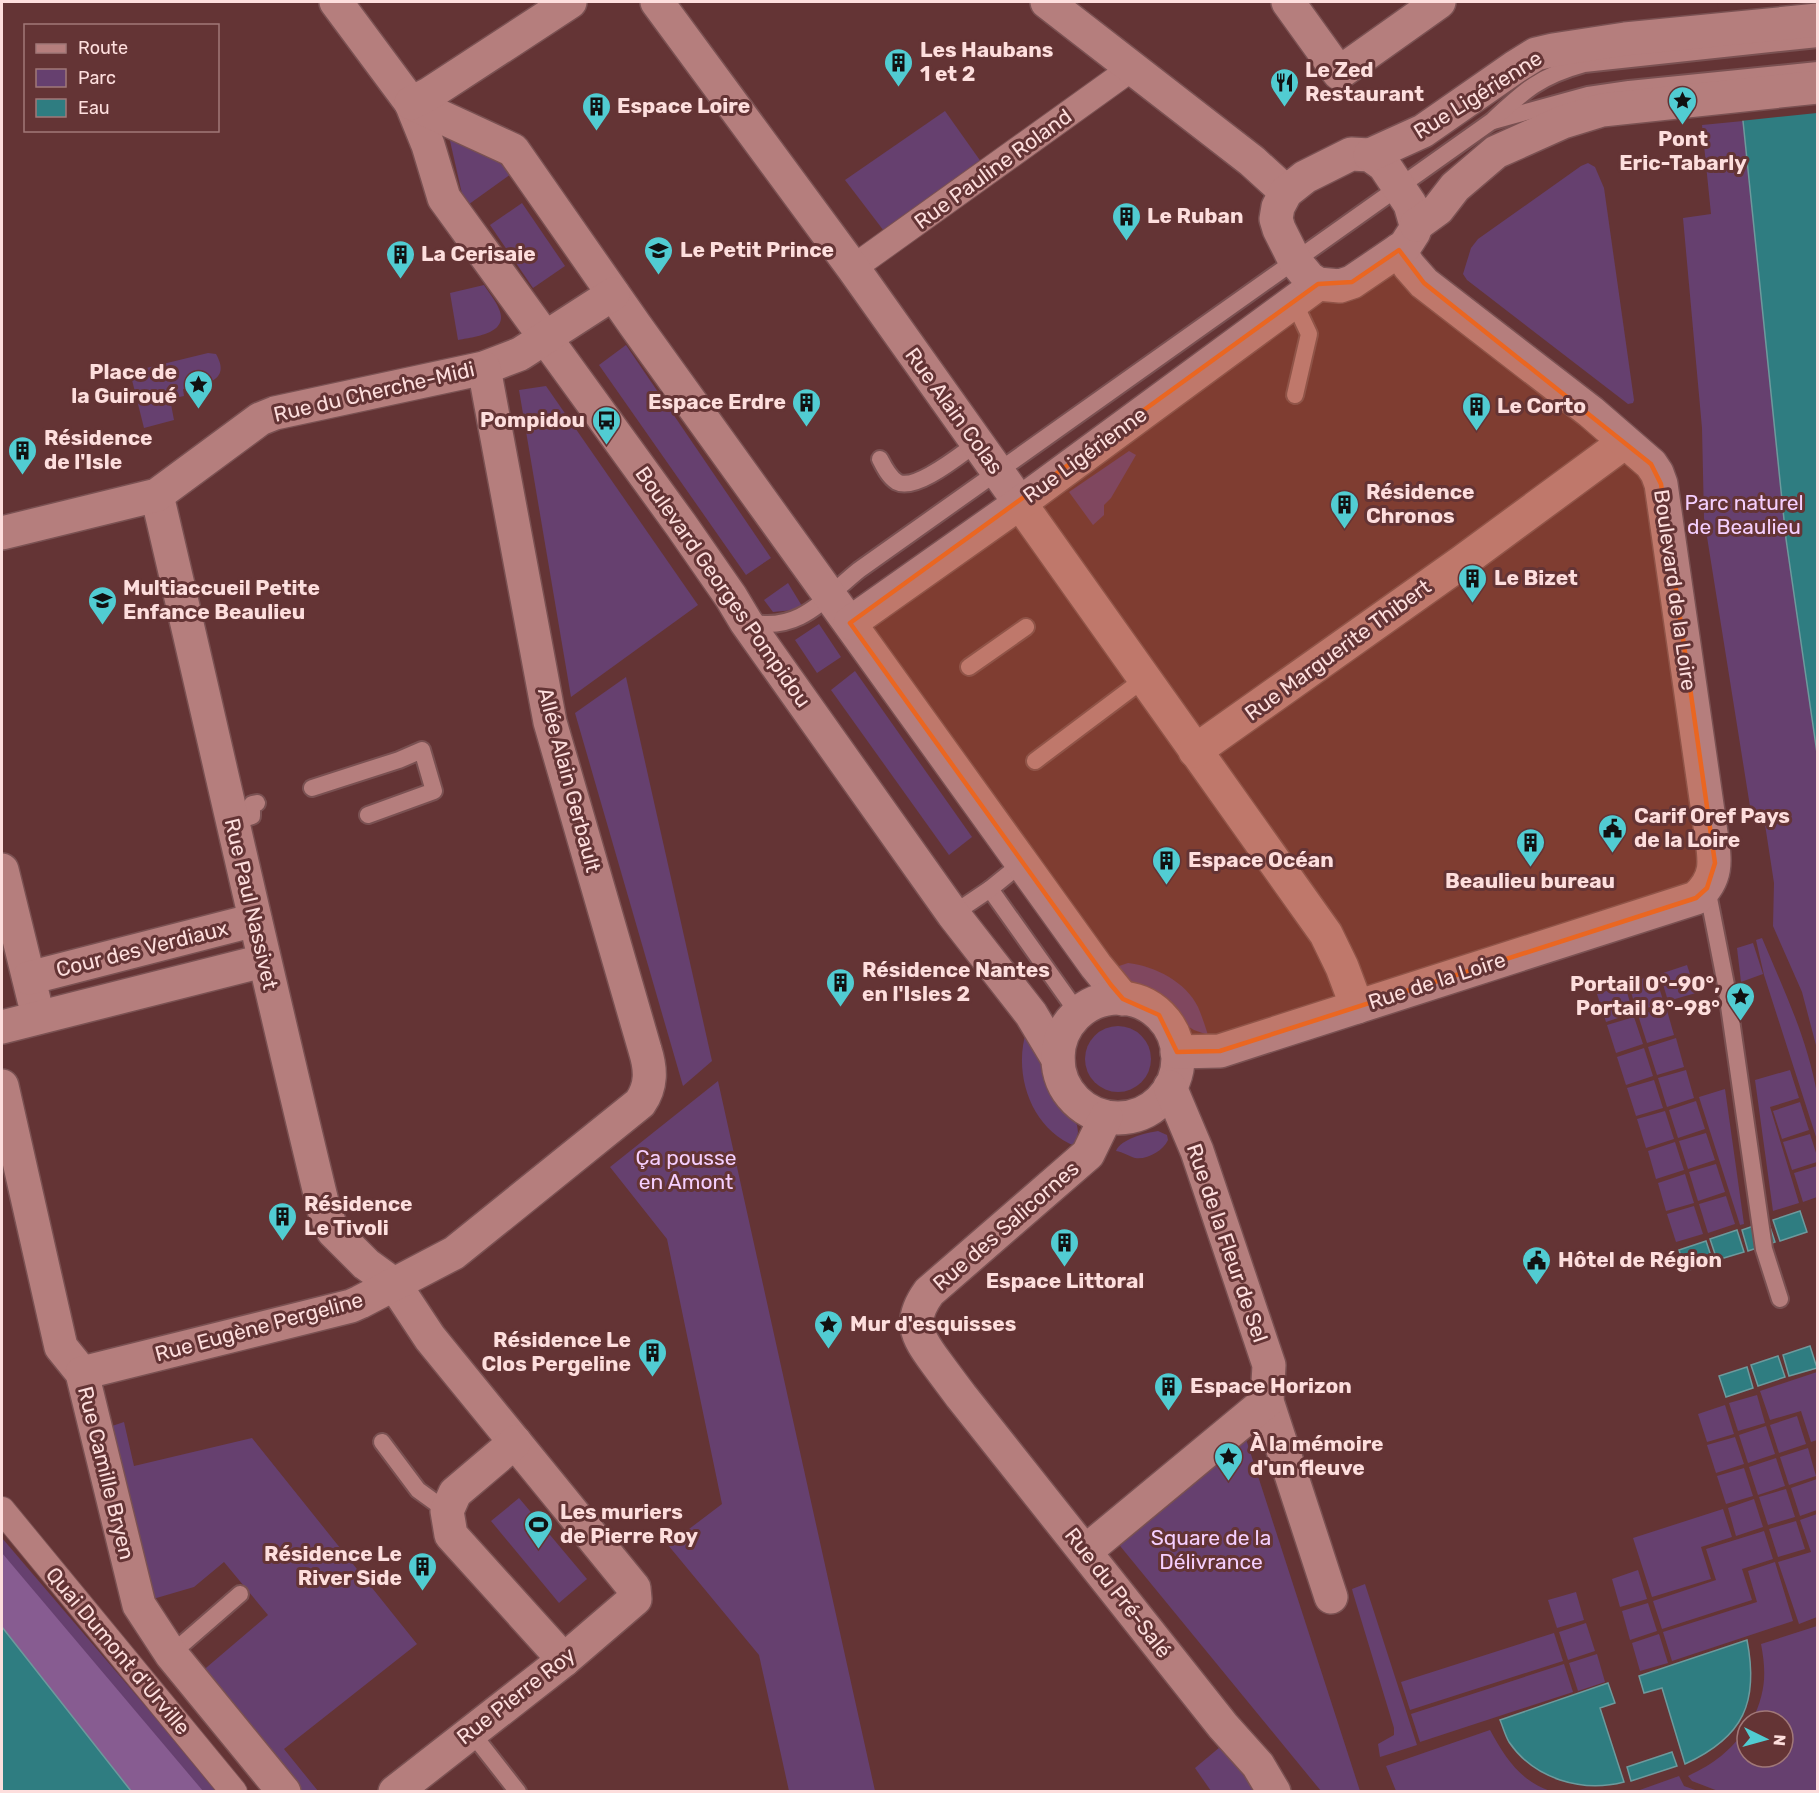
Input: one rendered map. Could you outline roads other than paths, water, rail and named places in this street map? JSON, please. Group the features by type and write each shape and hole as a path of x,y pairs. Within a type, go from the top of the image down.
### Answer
{"street":[{"name":"Boulevard Georges Pompidou","path":"336,2 411,103 428,145 444,198 681,525 746,622 953,914 1030,1014 1058,1059"},
{"path":"411,103 429,94 570,2"},
{"name":"Rue Alain Colas","path":"657,2 853,268 1326,934 1342,967 1357,1007"},
{"path":"1047,2 1252,161 1286,192 1278,207 1276,219 1295,261 1309,278 1306,293 1352,282 1407,237 1438,209 1455,187 1496,152 1563,122 1602,110 1630,98 1818,87"},
{"path":"1288,2 1339,73 1439,2"},
{"name":"Rue Ligérienne","path":"1286,192 1305,177 1351,154 1370,155 1423,131 1536,54 1553,50 1626,49 1818,20"},
{"name":"Rue Pauline Roland","path":"853,268 1132,68"},
{"name":"Boulevard Georges Pompidou","path":"411,103 513,150 613,294 1096,966 1123,999"},
{"name":"Boulevard de la Loire","path":"1370,155 1384,165 1410,204 1407,237 1408,266 1424,284 1591,412 1651,464 1657,473 1715,863 1712,876 1702,893"},
{"name":"Rue Ligérienne","path":"850,623 1020,503 1306,293"},
{"name":"Rue du Cherche-Midi","path":"2,533 157,495 260,419 274,413 484,368 520,354 613,294"},
{"name":"Allée Alain Gerbault","path":"484,368 550,722 650,1074 648,1088 640,1103 574,1156"},
{"name":"Rue Marguerite Thibert","path":"1195,751 1625,442"},
{"name":"Rue Paul Nassivet","path":"157,495 245,813 255,920 322,1199 333,1231 366,1264 394,1285 430,1338 634,1588 635,1599"},
{"path":"2,870 38,1018"},
{"name":"Rue de la Loire","path":"1177,1052 1220,1052 1702,893"},
{"name":"Cour des Verdiaux","path":"29,978 255,920"},
{"name":"Cour des Verdiaux","path":"2,1027 264,961"},
{"path":"1123,999 1142,1004 1159,1015 1170,1030 1177,1052 1176,1068 1170,1087 1156,1104 1142,1113 1122,1118 1106,1117 1089,1111 1073,1098 1061,1077 1058,1059 1063,1033 1078,1013 1097,1002 1123,999"},
{"name":"Rue Camille Bryen","path":"2,1086 61,1347 82,1373 134,1586"},
{"name":"Rue de la Fleur de Sel","path":"1170,1087 1197,1151 1269,1365 1267,1401"},
{"name":"Rue des Salicornes","path":"961,1396 919,1340 916,1324 923,1301 929,1292 970,1255 1088,1154 1106,1117"},
{"name":"Rue Eugène Pergeline","path":"82,1373 351,1306 454,1253 574,1156"},
{"name":"Rue du Pré-Salé","path":"961,1396 1217,1718 1258,1765 1274,1791"},
{"path":"1086,1551 1267,1401 1331,1597"},
{"path":"515,1442 455,1493 447,1511 452,1535 564,1660"},
{"name":"Quai Dumont d'Urville","path":"2,1510 234,1791"},
{"name":"Quai Dumont d'Urville","path":"134,1586 139,1605 171,1654 284,1791"},
{"name":"Rue Pierre Roy","path":"395,1791 564,1660 635,1599"}],"lane":[{"path":"746,622 766,626 806,615 859,570 1492,121 1524,90 1546,78 1562,70 1626,49 1818,39"},
{"path":"1492,121 1588,95 1630,98 1818,70"},
{"path":"1295,395 1309,334 1306,293"},
{"path":"880,459 895,480 908,483 922,480 977,443"},
{"path":"969,667 1026,627"},
{"path":"1035,761 1144,679"},
{"path":"312,789 422,750 434,791 368,814"},
{"path":"953,914 990,889 1022,863"},
{"path":"990,889 1078,1013"},
{"path":"1702,893 1726,985 1764,1249 1780,1299"},
{"path":"382,1442 418,1490 447,1511"},
{"path":"171,1654 240,1594"},
{"path":"471,1732 518,1791"}],"water":[{"path":"1720,2 1817,2 1817,753 1786,539 1743,121"},
{"path":"1800,1211 1807,1232 1780,1241 1773,1220"},
{"path":"1768,1221 1775,1242 1748,1251 1742,1230"},
{"path":"1737,1230 1744,1252 1717,1260 1710,1239"},
{"path":"1706,1241 1713,1262 1686,1271 1679,1250"},
{"path":"1810,1346 1817,1368 1789,1376 1783,1355"},
{"path":"1778,1356 1785,1377 1758,1386 1751,1365"},
{"path":"1747,1367 1753,1388 1726,1397 1719,1376"},
{"path":"2,1627 131,1791 2,1791"},
{"path":"1747,1640 1751,1682 1745,1709 1735,1709 1735,1727 1721,1742 1685,1764 1662,1688 1644,1693 1639,1676"},
{"path":"1608,1683 1615,1703 1600,1708 1624,1782 1592,1786 1560,1780 1532,1765 1519,1755 1509,1742 1500,1720"},
{"path":"1672,1752 1677,1766 1631,1781 1627,1767"}],"place":[{"name":"Les Haubans 1 et 2","path":"899,88"},
{"name":"Le Zed Restaurant","path":"1284,108"},
{"name":"Pont Eric-Tabarly","path":"1683,126"},
{"name":"Espace Loire","path":"596,132"},
{"name":"Le Ruban","path":"1126,242"},
{"name":"Le Petit Prince","path":"659,276"},
{"name":"La Cerisaie","path":"400,280"},
{"name":"Place de la Guiroué","path":"198,410"},
{"name":"Espace Erdre","path":"807,428"},
{"name":"Le Corto","path":"1476,432"},
{"name":"Pompidou","path":"606,446"},
{"name":"Résidence de l'Isle","path":"23,476"},
{"name":"Résidence Chronos","path":"1345,530"},
{"name":"Le Bizet","path":"1473,604"},
{"name":"Multiaccueil Petite Enfance Beaulieu","path":"102,626"},
{"name":"Carif Oref Pays de la Loire","path":"1613,854"},
{"name":"Beaulieu bureau","path":"1530,868"},
{"name":"Espace Océan","path":"1167,886"},
{"name":"Résidence Nantes en l'Isles 2","path":"841,1008"},
{"name":"Portail 0°-90°, Portail 8°-98°","path":"1741,1022"},
{"name":"Résidence Le Tivoli","path":"283,1242"},
{"name":"Espace Littoral","path":"1065,1268"},
{"name":"Hôtel de Région","path":"1537,1286"},
{"name":"Mur d'esquisses","path":"829,1350"},
{"name":"Résidence Le Clos Pergeline","path":"652,1378"},
{"name":"Espace Horizon","path":"1169,1412"},
{"name":"À la mémoire d'un fleuve","path":"1229,1482"},
{"name":"Les muriers de Pierre Roy","path":"539,1550"},
{"name":"Résidence Le River Side","path":"423,1592"}],"park label":[{"name":"Parc naturel de Beaulieu","path":"1744,515"},
{"name":"Ça pousse en Amont","path":"686,1170"},
{"name":"Square de la Délivrance","path":"1211,1550"}]}
